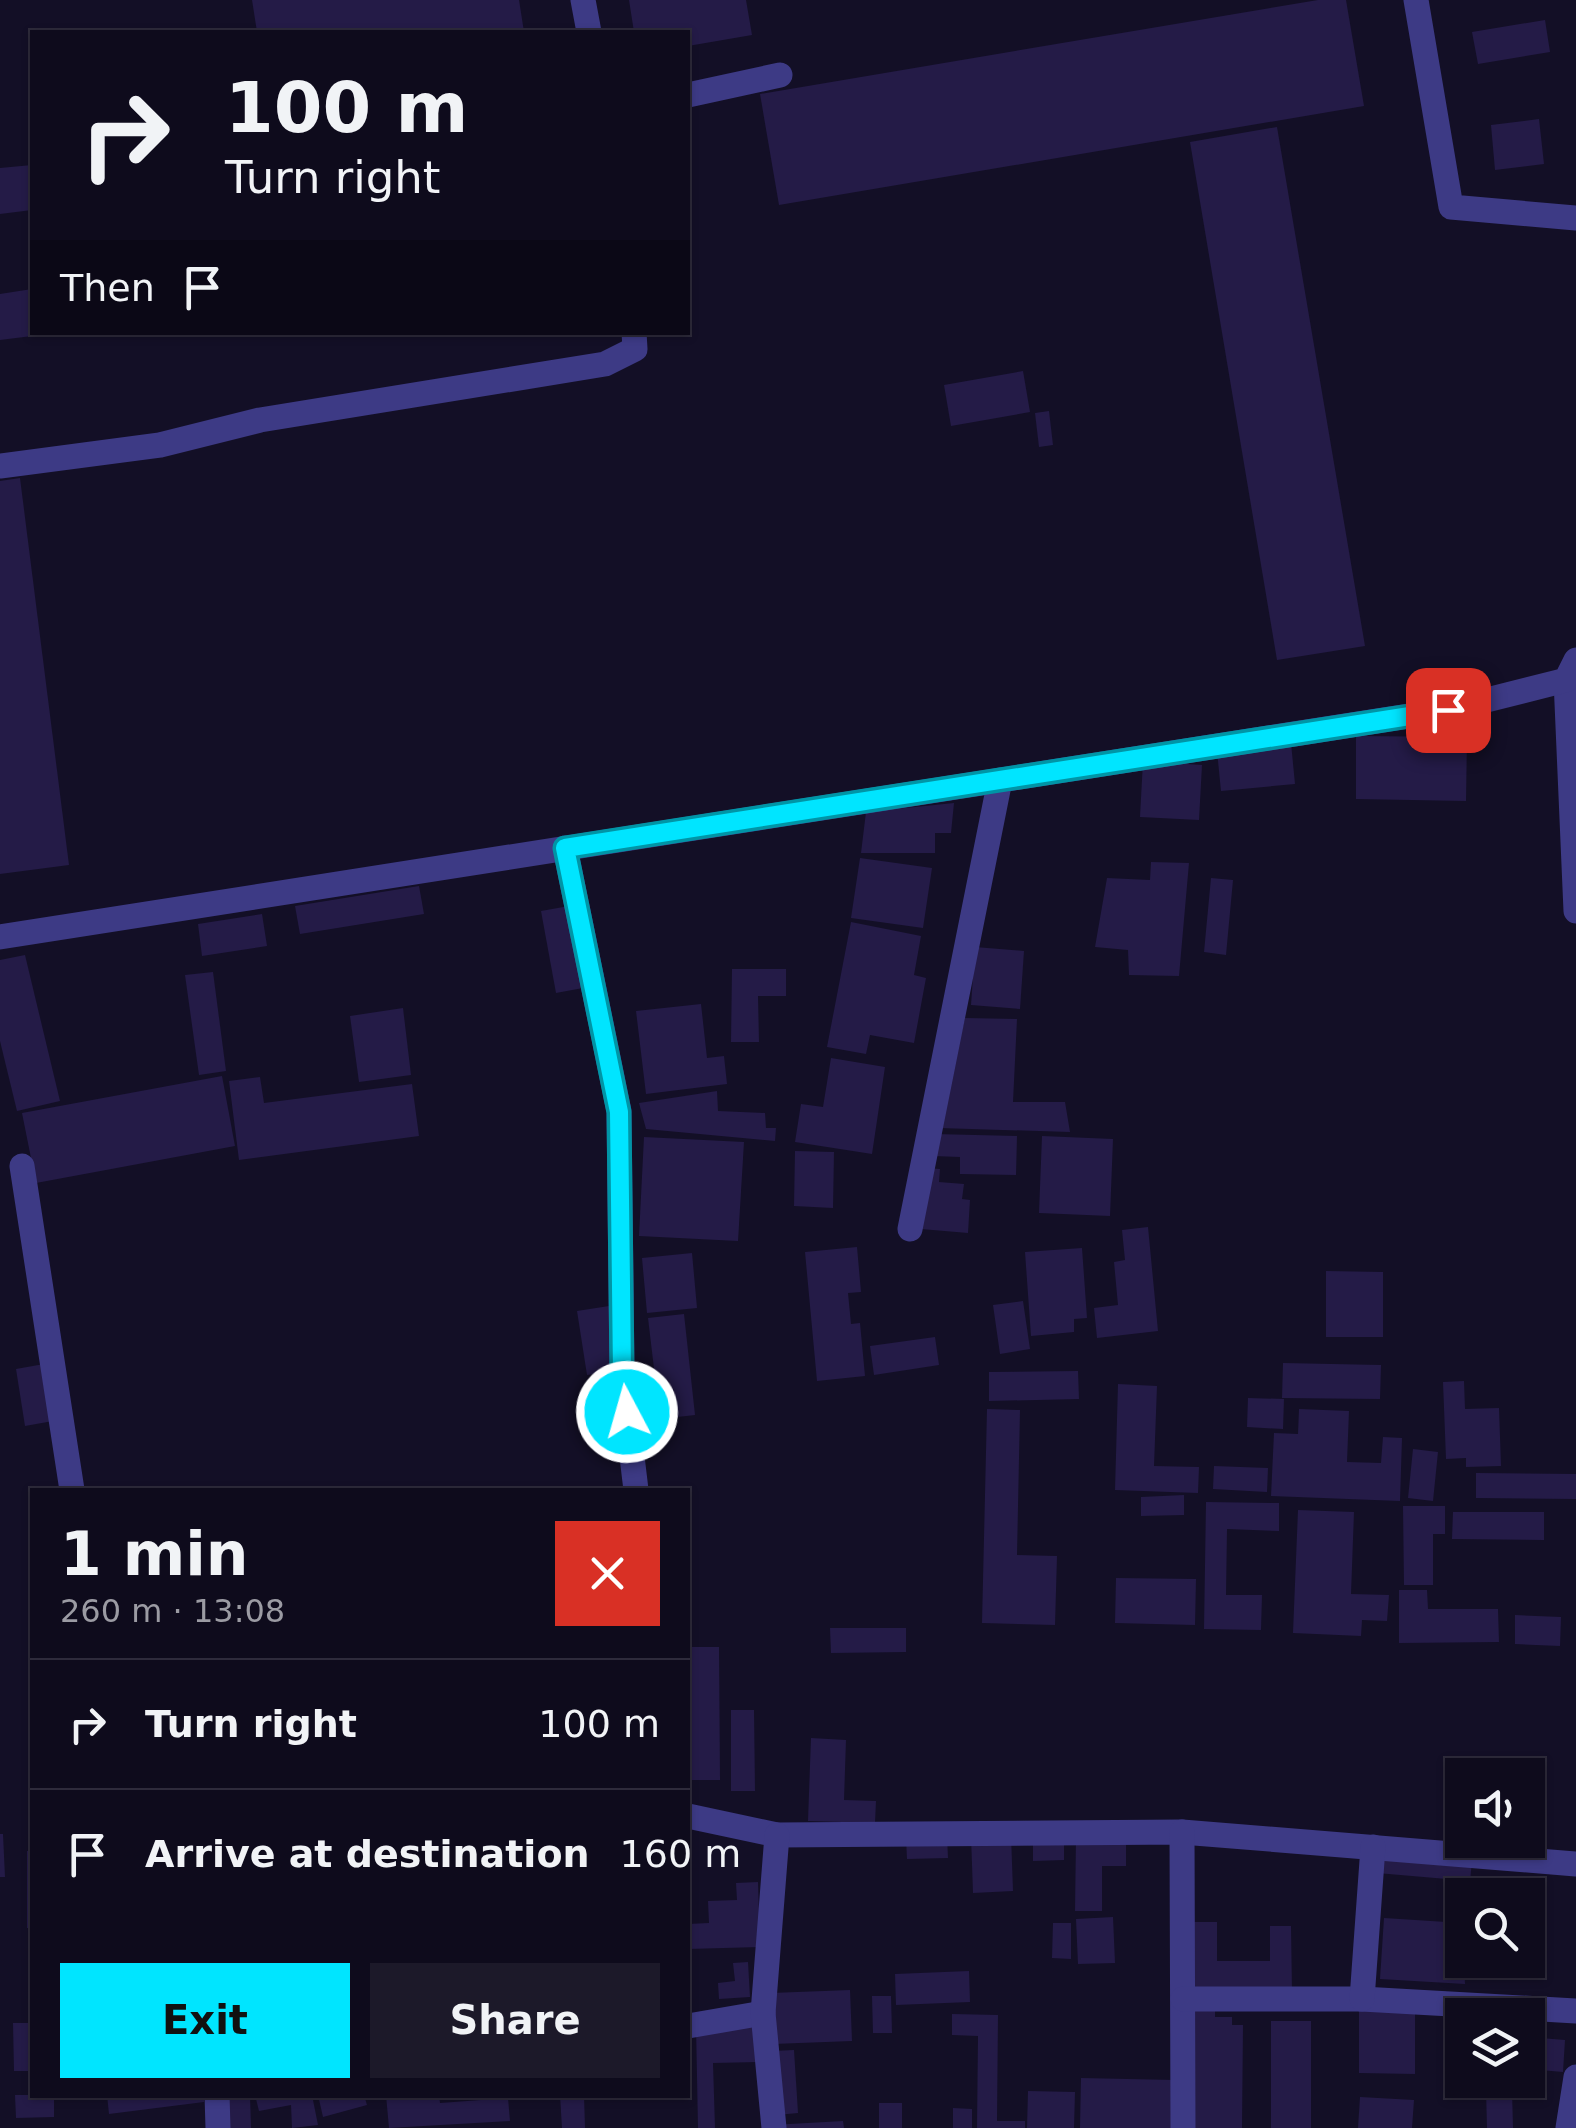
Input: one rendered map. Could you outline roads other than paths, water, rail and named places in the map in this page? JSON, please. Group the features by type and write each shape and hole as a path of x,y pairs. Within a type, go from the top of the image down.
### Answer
{"street":[{"path":"583,0 588,30"},
{"path":"1416,0 1451,207 1576,218"},
{"path":"690,95 780,75"},
{"path":"0,466 160,445 260,420 605,364 635,349 634,335"},
{"path":"0,936 1448,710 1571,670 1576,911"},
{"path":"910,1230 1000,780"},
{"path":"565,848 619,1112 622,1373 636,1488"},
{"path":"22,1166 72,1488"},
{"path":"690,1816 778,1836 1182,1832 1576,1864"},
{"path":"1182,1832 1183,2128"},
{"path":"774,2128 764,2013 778,1836"},
{"path":"1362,1999 1373,1847"},
{"path":"1183,1999 1362,1999 1576,2010"},
{"path":"690,2026 764,2013"},
{"path":"1568,2128 1576,2077"},
{"path":"217,2098 218,2128"}]}
